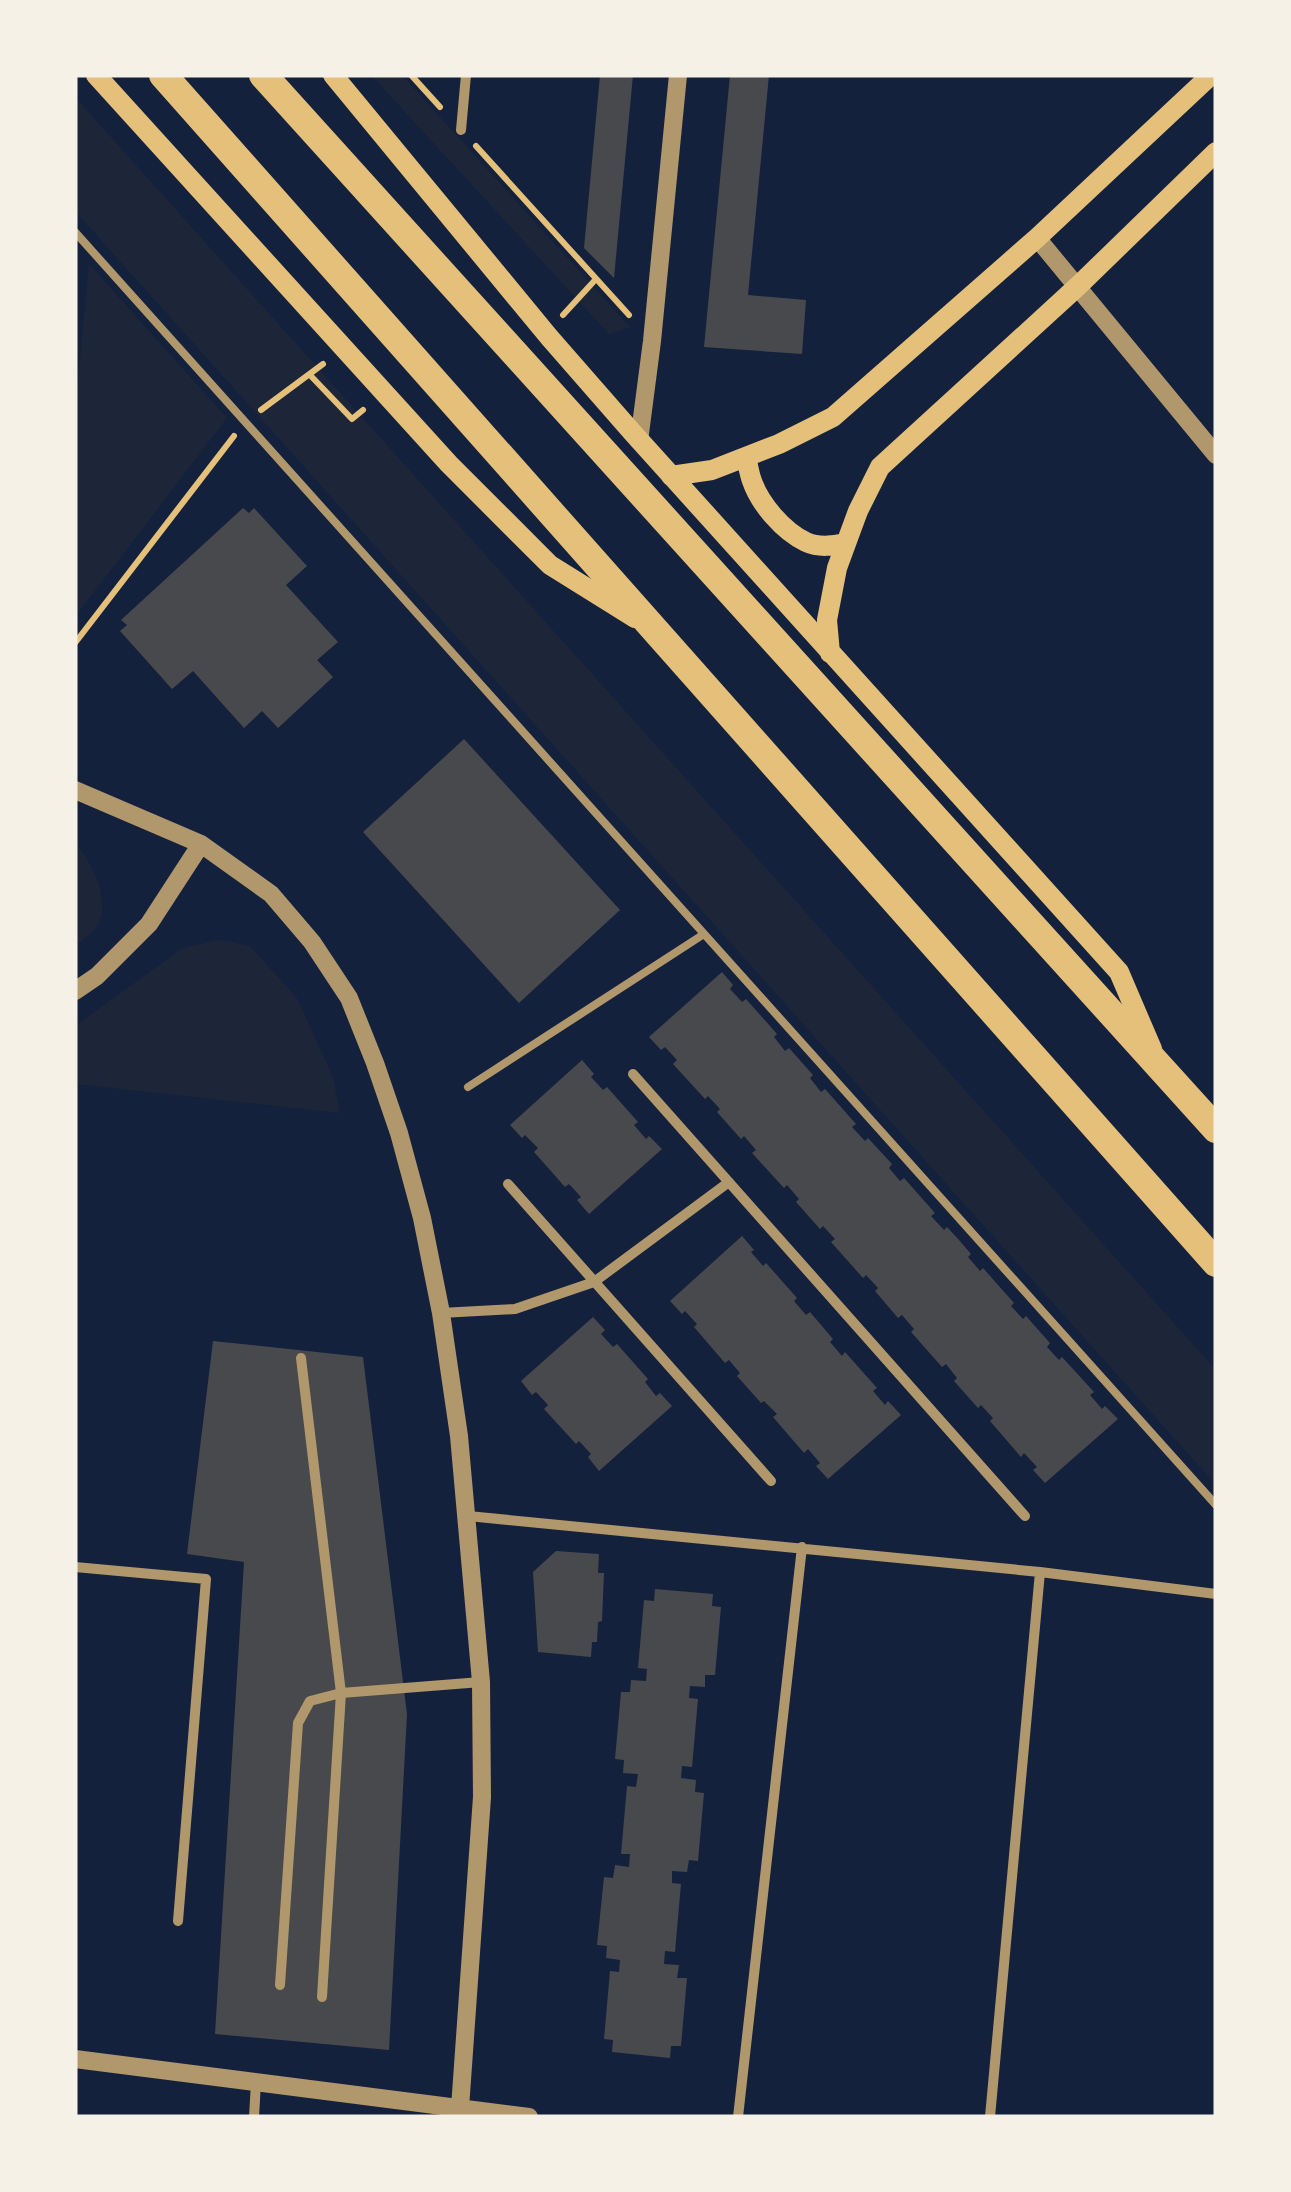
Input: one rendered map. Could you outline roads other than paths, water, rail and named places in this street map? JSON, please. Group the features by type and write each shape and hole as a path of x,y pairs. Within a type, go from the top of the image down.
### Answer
{"highway":[{"path":"163,75 1216,1264"},
{"path":"263,75 1216,1129"}],"main road":[{"path":"96,75 449,464 550,566 648,626"},
{"path":"333,75 548,336 640,441 1119,972 1158,1065"},
{"path":"671,476 712,470 779,444 832,417 1036,238 1211,75"},
{"path":"830,652 827,620 837,568 858,511 880,467 1078,286 1216,152"},
{"path":"746,456 752,481 764,504 783,525 807,543 828,547 846,543"}],"street":[{"path":"461,130 466,75"},
{"path":"640,441 678,75"},
{"path":"1036,238 1216,455"},
{"path":"75,790 201,844 272,894 312,942 349,998 400,1134 441,1313 468,1516 481,1682 482,1797 460,2108"},
{"path":"75,991 97,976 150,924 201,844"},
{"path":"633,1074 1024,1516"},
{"path":"441,1313 514,1309 594,1282 729,1182"},
{"path":"508,1184 772,1481"},
{"path":"301,1358 341,1693 322,1997"},
{"path":"468,1516 802,1547 1216,1594"},
{"path":"738,2117 802,1547"},
{"path":"75,1567 206,1579 178,1921"},
{"path":"990,2117 1040,1572"},
{"path":"280,1985 298,1723 310,1701 341,1693 481,1682"},
{"path":"75,2059 529,2117"},
{"path":"254,2117 256,2082"}],"lane":[{"path":"75,232 1216,1505"},
{"path":"468,1087 704,934"}]}
